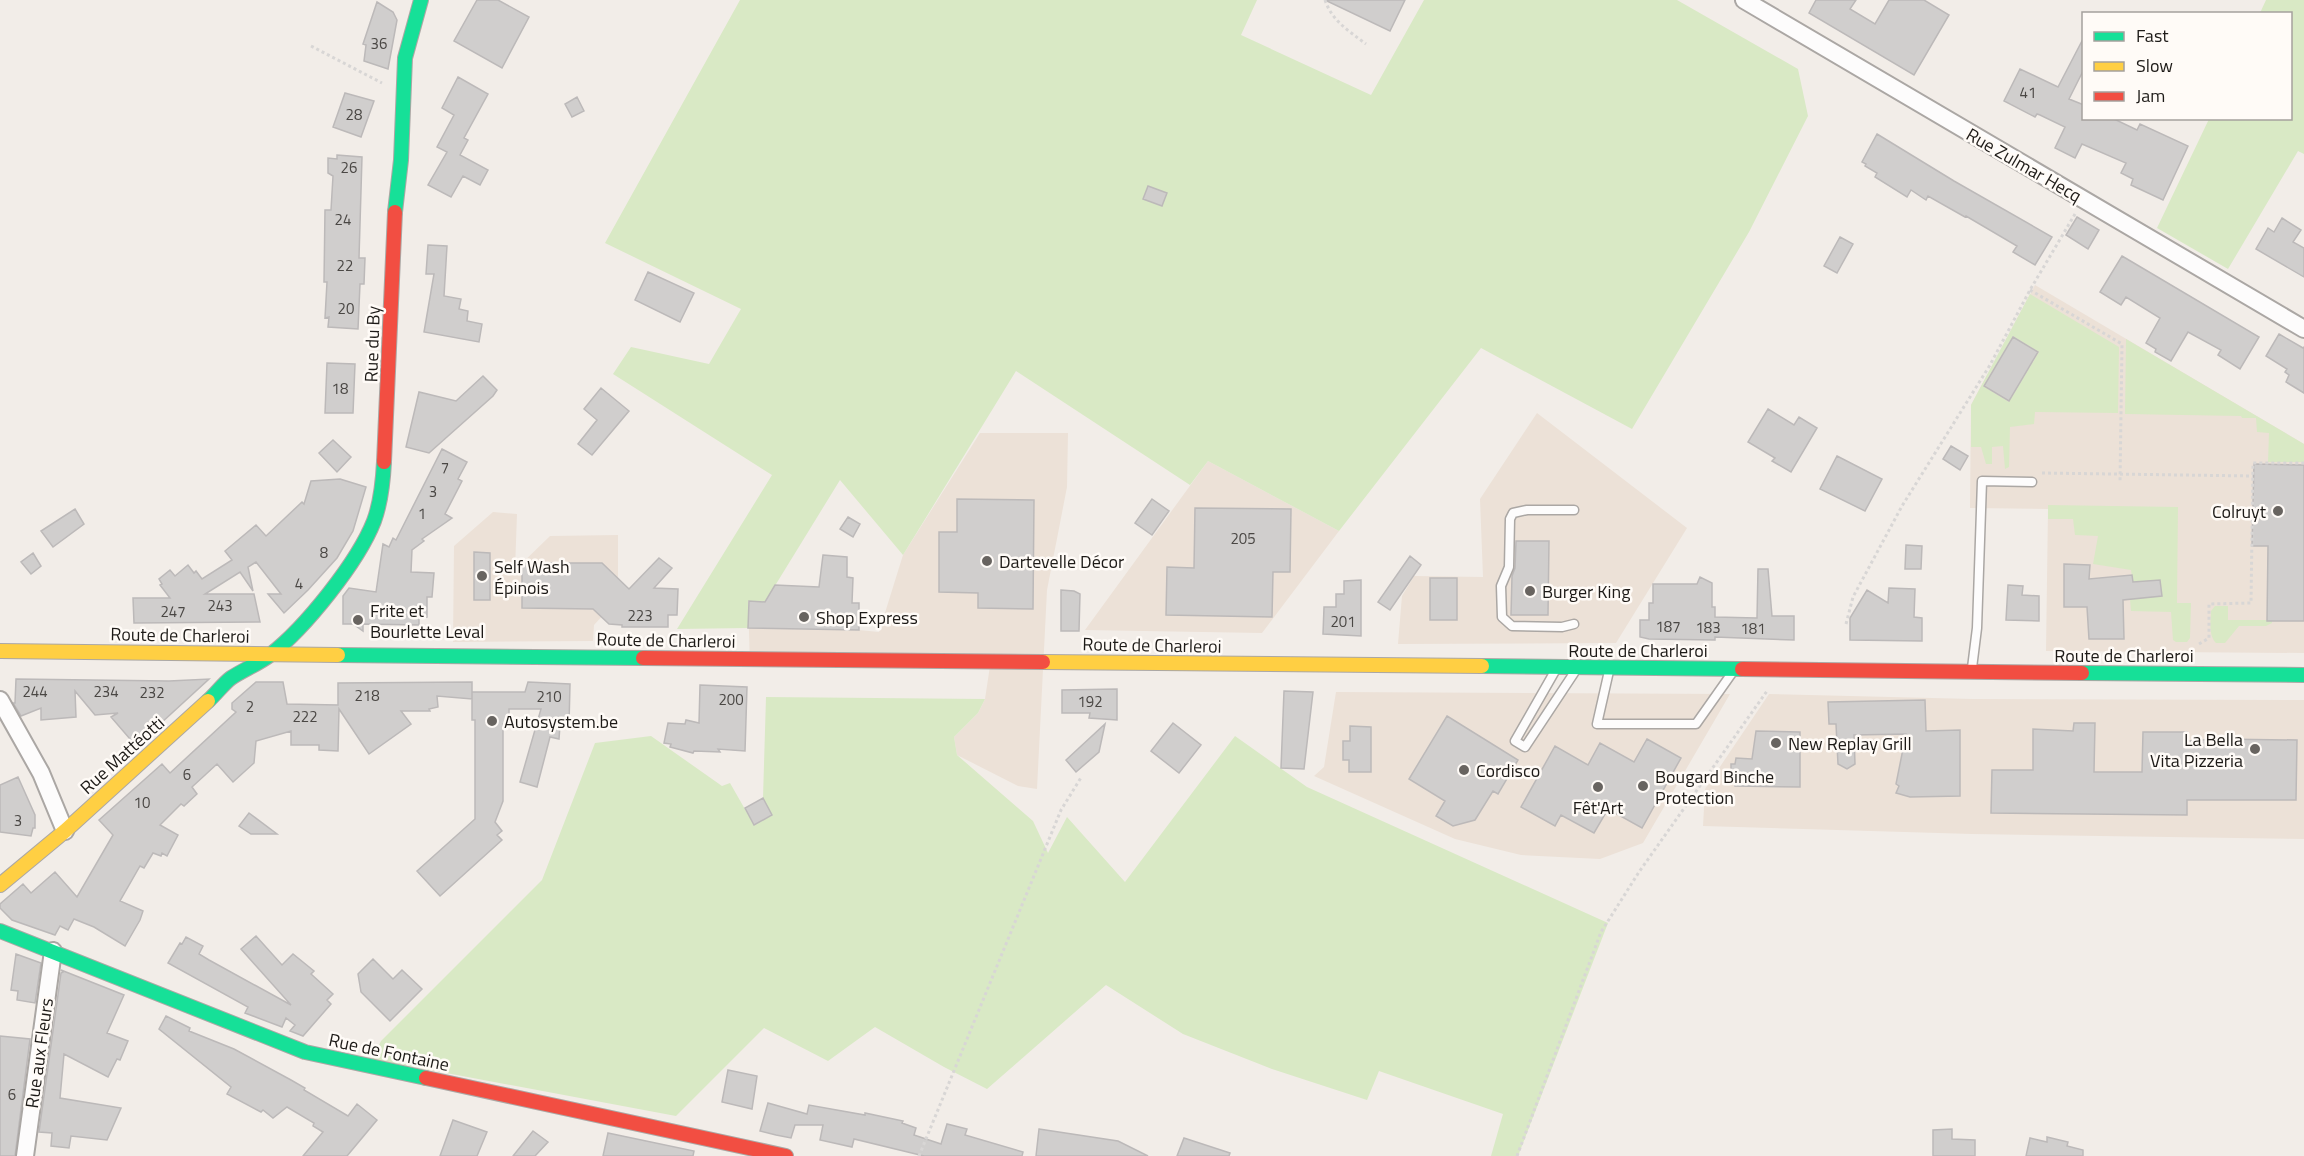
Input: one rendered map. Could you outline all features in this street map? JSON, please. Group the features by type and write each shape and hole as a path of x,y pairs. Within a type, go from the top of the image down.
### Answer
{"main road":[{"name":"Rue du By","path":"270,655 312,612 359,551 374,520 383,484 394,222 401,160 402,93 405,58 421,0"},
{"name":"Route de Charleroi","path":"0,651 2304,675"},
{"name":"Rue Mattéotti","path":"0,885 64,831 221,690 228,680 270,655"},
{"name":"Rue de Fontaine","path":"0,931 305,1052 786,1156"}],"street":[{"name":"Rue Zulmar Hecq","path":"1744,0 2304,329"},
{"path":"0,700 41,773 64,831"},
{"name":"Rue aux Fleurs","path":"25,1156 53,951"}],"lane":[{"path":"1972,671 1977,628 1982,481 2033,477"},
{"path":"1574,510 1527,510 1513,513 1510,519 1509,567 1501,586 1502,617 1512,626 1562,627 1574,624"},
{"path":"1557,668 1515,741 1525,747 1578,668"},
{"path":"1610,668 1597,724 1696,724 1735,668"}],"path":[{"path":"1325,0 1328,10 1342,26 1366,44"},
{"path":"311,46 402,93"},
{"path":"1846,624 1852,597 1902,506 1990,364 2083,200"},
{"path":"2030,290 2122,344 2120,483"},
{"path":"2199,644 2209,638 2209,604 2251,603 2253,463 2304,463"},
{"path":"2033,477 2121,474 2253,476"},
{"path":"1517,1156 1601,932 1639,872 1782,669"},
{"path":"919,1156 1057,820 1082,776"}],"shaded area":[{"path":"2035,285 2304,444 2304,653 2046,651 2048,509 1970,508 1971,405"},
{"path":"1537,413 1687,528 1616,643 1398,644 1402,596 1414,576 1483,577 1480,499"},
{"path":"980,433 1068,433 1067,487 1047,590 1037,789 1018,786 957,755 954,737 978,713 985,699 990,666 750,664 748,600 817,602 859,630 879,632 903,555"},
{"path":"1208,461 1339,531 1262,633 1085,630"},
{"path":"493,512 517,514 515,570 550,536 618,535 618,599 594,625 593,641 453,642 454,546"},
{"path":"1336,692 1730,694 1643,843 1600,859 1521,855 1455,839 1314,776 1324,767"},
{"path":"1769,694 1973,699 2304,700 2304,839 1972,834 1703,826 1705,789"}],"green space":[{"path":"740,0 1257,0 1241,35 1371,95 1424,0 1677,0 1798,69 1808,116 1749,232 1632,429 1481,348 1339,531 1208,461 1190,485 1016,371 903,555 840,480 765,602 748,601 748,628 677,629 772,475 613,374 631,347 709,364 741,309 605,243"},
{"path":"2266,0 2304,0 2304,154 2298,151 2228,269 2157,228 2209,120 2292,120 2292,12 2260,12"},
{"path":"2030,294 2119,347 2118,413 2035,412 2034,424 2010,427 2009,467 2005,469 2003,446 1992,447 1992,464 1986,464 1981,447 1971,447 1971,405","holes":["2013,336 2039,352 2009,402 1983,386"]},
{"path":"2126,339 2304,444 2304,462 2268,462 2269,433 2257,432 2256,418 2125,414"},
{"path":"2048,505 2178,507 2177,603 2191,603 2190,638 2187,642 2173,640 2171,612 2131,611 2130,599 2161,596 2160,580 2133,582 2131,570 2093,564 2098,536 2075,535 2073,519 2048,519"},
{"path":"2215,606 2228,606 2228,620 2267,620 2272,623 2266,626 2239,626 2225,643 2216,643 2210,628 2211,611"},
{"path":"766,697 985,699 978,713 954,737 957,755 1033,821 1048,853 1067,817 1125,882 1235,736 1307,787 1608,923 1518,1156 1491,1156 1503,1114 1379,1071 1367,1100 1272,1069 1183,1034 1106,985 987,1089 875,1027 828,1061 764,1028 676,1116 372,1059 381,1041 542,880 595,743 651,736 722,786 730,783 754,825 771,816 763,798"}],"building":[{"path":"477,0 498,0 529,17 502,68 454,41"},
{"path":"1325,0 1405,0 1390,31"},
{"path":"1816,0 1856,0 1850,9 1875,24 1889,0 1924,0 1949,15 1914,75 1809,13"},
{"path":"377,2 393,12 397,20 388,69 364,61 366,45 363,44"},
{"path":"2082,41 2082,73 2069,99 2082,104 2082,120 2116,120 2137,130 2140,124 2188,146 2163,200 2131,185 2133,179 2121,173 2126,163 2082,144 2075,158 2055,148 2065,127 2037,114 2035,117 2004,101 2020,69 2058,87"},
{"path":"458,77 488,94 464,138 468,140 460,155 488,170 480,185 463,176 451,197 428,185 447,152 437,147 454,115 442,108"},
{"path":"345,93 374,101 361,137 333,127"},
{"path":"577,97 584,111 572,117 565,104"},
{"path":"1877,134 2052,237 2035,265 2013,252 2017,246 1966,216 1928,196 1926,200 1911,190 1907,197 1875,177 1877,173 1862,162"},
{"path":"337,155 362,157 359,258 365,258 364,284 360,284 358,329 328,327 329,317 325,318 327,282 324,282 325,210 331,210 333,176 328,173 328,158 337,159"},
{"path":"1148,186 1167,193 1162,206 1143,199"},
{"path":"2077,217 2099,230 2088,249 2066,235"},
{"path":"2282,218 2301,230 2293,242 2304,248 2304,277 2256,249 2268,228 2274,232"},
{"path":"1840,237 1853,244 1837,273 1824,266"},
{"path":"428,245 447,246 444,296 461,299 459,309 468,311 467,321 482,324 479,342 424,332 434,274 426,274"},
{"path":"2122,256 2259,337 2240,369 2218,355 2221,350 2188,332 2171,361 2155,352 2156,349 2146,343 2160,318 2126,297 2121,305 2100,292"},
{"path":"648,272 694,293 680,322 635,300"},
{"path":"2279,334 2304,347 2304,393 2286,382 2289,375 2285,372 2287,369 2266,356"},
{"path":"2013,337 2038,352 2009,401 1984,386"},
{"path":"327,363 355,364 353,413 325,413"},
{"path":"483,376 497,390 493,396 429,453 406,447 419,392 456,401"},
{"path":"601,388 629,411 592,455 578,444 597,420 584,409"},
{"path":"1768,409 1794,425 1799,417 1817,428 1791,472 1772,461 1775,458 1748,442"},
{"path":"333,440 351,457 337,472 319,453"},
{"path":"1951,446 1968,456 1960,470 1943,459"},
{"path":"442,449 467,462 458,479 462,481 445,514 452,518 422,539 424,541 412,550 411,572 434,573 432,597 427,597 427,617 419,618 419,625 363,624 363,631 353,624 343,624 343,596 349,588 376,592 383,544 389,547 393,538 396,540"},
{"path":"1837,456 1882,479 1865,511 1820,489"},
{"name":"Colruyt","path":"2254,464 2304,465 2304,621 2267,621 2268,546 2252,546"},
{"path":"340,479 366,487 353,531 337,558 284,613 268,594 281,594 256,562 248,567 253,591 240,572 205,594 254,594 260,622 134,623 133,598 170,598 160,585 162,584 159,579 170,570 175,576 188,565 202,579 232,560 225,551 256,525 266,536 302,502 304,504 311,481"},
{"name":"Dartevelle Décor","path":"957,499 1034,500 1033,609 978,608 978,593 939,592 939,532 957,532"},
{"path":"1152,499 1169,511 1152,535 1135,523"},
{"path":"1195,508 1291,509 1290,572 1273,572 1272,617 1166,615 1167,567 1194,568"},
{"path":"75,509 84,524 53,547 41,531"},
{"path":"848,517 860,524 853,537 840,529"},
{"name":"Burger King","path":"1516,541 1549,541 1548,615 1511,615"},
{"path":"1906,545 1922,546 1921,569 1905,569"},
{"name":"Self Wash Épinois","path":"474,552 490,553 490,600 474,600"},
{"path":"33,553 41,566 31,574 21,562"},
{"path":"823,555 847,557 847,577 853,578 852,603 859,603 859,630 748,628 749,601 765,602 775,585 819,587"},
{"path":"1410,556 1421,565 1390,610 1378,602"},
{"path":"659,558 672,568 654,588 678,589 677,615 668,615 668,627 622,627 622,625 609,624 593,609 522,608 522,563 602,563 629,589"},
{"path":"2064,564 2090,565 2089,579 2132,575 2133,582 2160,580 2162,596 2123,600 2124,639 2089,639 2087,607 2064,607"},
{"path":"1758,569 1768,569 1772,616 1794,616 1794,640 1715,637 1715,640 1649,639 1640,637 1640,620 1649,620 1649,603 1653,603 1653,584 1697,584 1700,577 1712,583 1712,607 1715,607 1715,617 1757,618"},
{"path":"1430,578 1457,578 1457,620 1430,620"},
{"path":"1361,580 1361,636 1323,634 1324,607 1336,607 1336,594 1344,594 1344,581"},
{"path":"2008,585 2023,586 2022,595 2039,596 2039,621 2006,620"},
{"path":"1889,588 1915,589 1914,617 1922,618 1922,641 1850,640 1850,618 1867,590 1888,603"},
{"path":"1061,590 1080,594 1079,631 1061,631"},
{"path":"16,679 169,681 209,679 136,746 111,717 118,713 95,715 75,691 76,717 41,720 41,708 21,716 13,703 15,703"},
{"path":"256,682 283,682 287,704 338,705 338,683 472,682 472,699 437,696 438,707 429,709 430,711 401,711 411,724 369,754 339,709 338,751 319,750 319,745 291,745 291,731 256,741 254,763 233,782 217,764 192,787 197,794 184,806 181,804 160,825 178,835 167,856 162,853 161,856 153,853 144,868 140,866 120,901 143,911 125,946 94,927 74,919 68,930 60,926 55,935 12,920 0,908 0,904 23,884 31,893 55,872 77,897 113,835 99,820 162,764 170,773 236,712 232,709 232,703"},
{"path":"528,682 570,684 569,725 560,725 559,739 550,737 537,787 520,782 541,709 509,709 509,724 503,724 503,801 495,822 502,831 497,835 502,840 440,896 417,871 475,819 475,720 472,720 472,692 525,692"},
{"path":"700,685 747,687 745,751 718,749 720,752 694,751 693,753 670,747 671,744 664,743 668,723 685,724 686,720 699,723"},
{"path":"1117,689 1117,720 1089,718 1090,713 1062,713 1062,690"},
{"path":"1284,691 1313,692 1304,769 1281,768"},
{"path":"1925,700 1926,731 1960,730 1960,796 1910,797 1896,793 1906,734 1854,735 1855,764 1847,769 1838,764 1836,724 1829,724 1828,702"},
{"name":"Cordisco","path":"1447,716 1518,760 1498,794 1493,791 1475,820 1453,826 1436,816 1445,801 1409,779"},
{"path":"1173,723 1201,745 1179,773 1151,751"},
{"path":"2074,723 2095,723 2094,772 2142,772 2143,732 2187,732 2187,741 2297,740 2296,800 2187,800 2187,815 1991,813 1992,770 2033,770 2033,729 2073,731"},
{"path":"1105,724 1099,752 1076,772 1066,760"},
{"path":"1350,726 1371,727 1371,772 1349,772 1349,760 1343,760 1343,741 1350,741"},
{"path":"1756,731 1800,732 1800,787 1735,786 1735,780 1731,780 1731,764 1735,764 1736,758 1752,759"},
{"path":"1647,739 1681,758 1642,828 1608,809 1594,833 1561,815 1555,826 1521,807 1555,746 1588,765 1600,743 1634,762"},
{"path":"18,777 35,815 35,828 31,836 0,832 0,785"},
{"path":"763,798 772,815 754,825 745,808"},
{"path":"249,813 277,834 251,834 239,826"},
{"path":"256,936 282,965 293,954 314,971 311,974 333,994 327,1000 331,1004 303,1036 290,1031 295,1025 286,1018 282,1027 245,1013 248,1007 168,963 186,937 203,946 199,954 291,1005 241,949"},
{"path":"16,954 41,963 35,1003 17,1000 18,991 11,990"},
{"path":"373,959 393,979 402,970 422,989 390,1021 361,992 358,974"},
{"path":"61,970 124,995 107,1033 128,1041 120,1060 117,1059 108,1077 64,1054 60,1098 121,1108 107,1140 71,1136 69,1148 51,1146 52,1133 39,1132 61,973 63,972"},
{"path":"166,1016 190,1028 189,1031 234,1049 291,1080 348,1116 357,1104 377,1120 347,1156 303,1156 323,1132 313,1126 314,1123 287,1107 273,1118 263,1110 261,1112 227,1094 231,1087 159,1029"},
{"path":"0,1036 30,1039 15,1156 0,1156"},
{"path":"728,1070 757,1076 752,1109 722,1102"},
{"path":"768,1103 807,1114 809,1105 903,1121 902,1123 916,1128 914,1135 941,1144 947,1124 967,1129 965,1135 1023,1152 1022,1156 924,1156 854,1139 852,1147 820,1140 823,1125 795,1125 791,1138 760,1131"},
{"path":"453,1120 487,1132 477,1156 440,1156"},
{"path":"1039,1129 1118,1141 1148,1156 1036,1156"},
{"path":"1952,1129 1952,1139 1975,1140 1975,1156 1933,1156 1933,1130"},
{"path":"533,1131 548,1142 535,1156 513,1156"},
{"path":"608,1133 694,1151 693,1156 603,1156"},
{"path":"2047,1137 2068,1142 2067,1146 2083,1150 2083,1156 2026,1156 2030,1138 2047,1142"},
{"path":"1184,1138 1230,1153 1229,1156 1177,1156"}],"traffic: fast":[{"path":"395,212 401,160 405,58 421,0"},
{"path":"208,701 231,678 265,658 284,643 314,612 343,574 374,521 381,492 384,462"},
{"path":"338,655 643,658"},
{"path":"1482,666 1742,669"},
{"path":"2082,673 2304,675"},
{"path":"0,931 305,1052 426,1078"}],"traffic: slow":[{"path":"0,651 338,655"},
{"path":"1043,662 1482,666"},
{"path":"0,885 65,831 208,701"}],"traffic: jam":[{"path":"384,462 395,212"},
{"path":"643,658 1043,662"},
{"path":"1742,669 2082,673"},
{"path":"426,1078 786,1156"}],"place":[{"name":"Colruyt","path":"2278,511"},
{"name":"Dartevelle Décor","path":"987,561"},
{"name":"Self Wash Épinois","path":"482,576"},
{"name":"Burger King","path":"1530,591"},
{"name":"Shop Express","path":"804,617"},
{"name":"Frite et Bourlette Leval","path":"358,620"},
{"name":"Autosystem.be","path":"492,721"},
{"name":"New Replay Grill","path":"1776,743"},
{"name":"La Bella Vita Pizzeria","path":"2255,749"},
{"name":"Cordisco","path":"1464,770"},
{"name":"Bougard Binche Protection","path":"1643,786"},
{"name":"Fêt'Art","path":"1598,787"}]}
